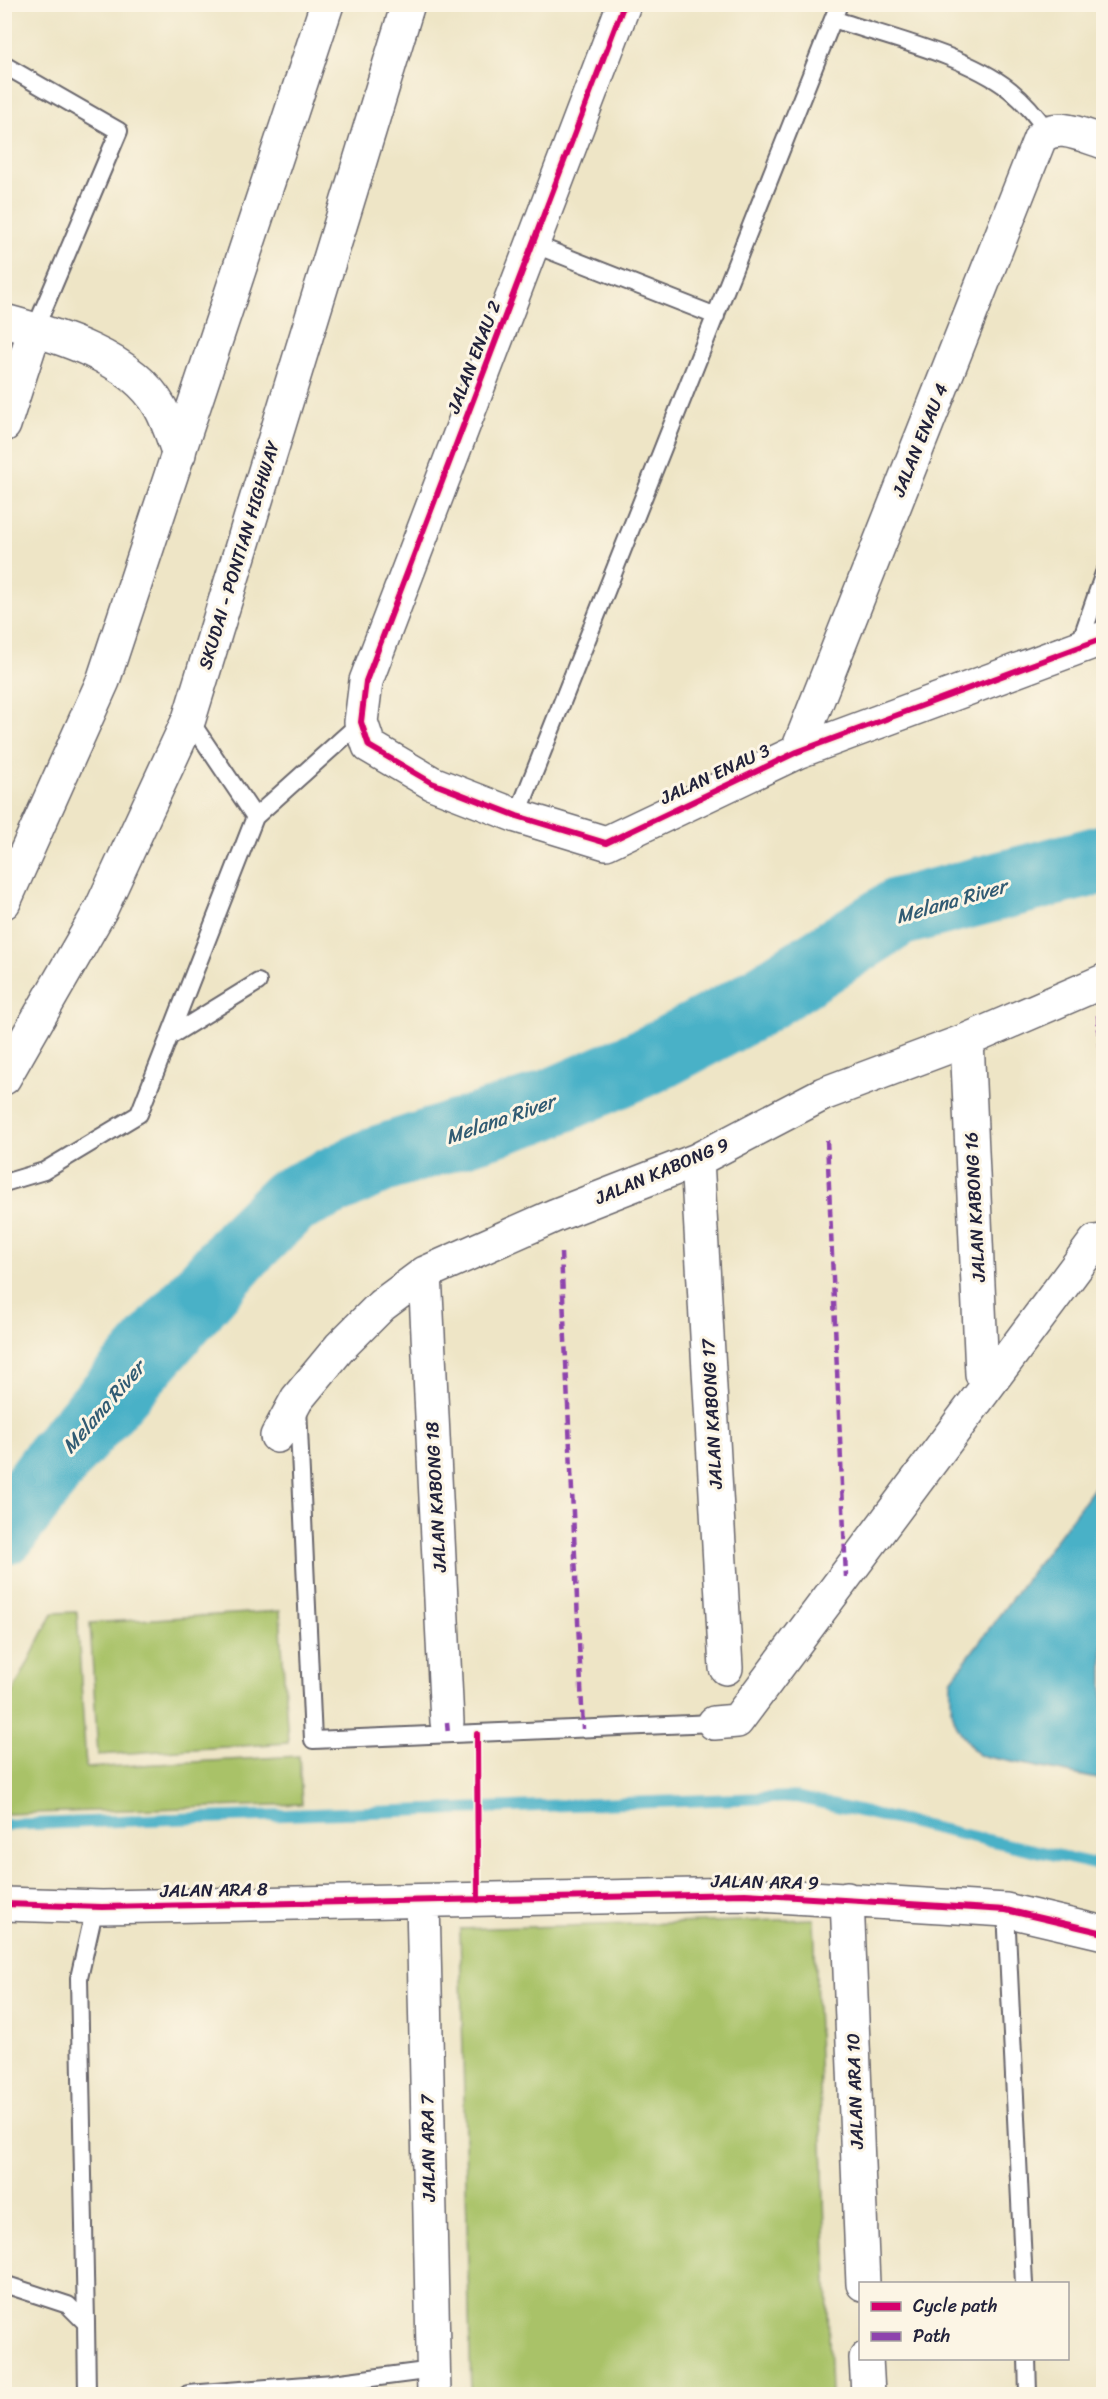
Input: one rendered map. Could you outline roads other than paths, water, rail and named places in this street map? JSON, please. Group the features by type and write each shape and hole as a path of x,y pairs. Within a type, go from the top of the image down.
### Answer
{"main road":[{"path":"4,902 103,681 327,4"},
{"name":"SKUDAI - PONTIAN HIGHWAY","path":"4,1078 101,909 189,719 408,4"},
{"name":"JALAN ENAU 2","path":"361,722 366,681 624,4"},
{"path":"1047,131 1061,129 1104,142"},
{"name":"JALAN ENAU 4","path":"797,752 1040,138 1047,131"},
{"path":"4,425 20,325 99,353 131,375 159,405 179,454"},
{"name":"JALAN ENAU 3","path":"361,722 369,746 432,783 517,816 606,843 797,752 1091,643"},
{"name":"JALAN KABONG 9","path":"277,1436 297,1399 340,1347 382,1305 425,1273 556,1215 697,1160 823,1094 967,1040 1104,981"},
{"name":"JALAN KABONG 16","path":"967,1040 982,1374"},
{"name":"JALAN KABONG 17","path":"697,1160 726,1668"},
{"path":"714,1723 737,1721 1095,1242 1104,1240"},
{"name":"JALAN KABONG 18","path":"425,1273 447,1722"},
{"name":"JALAN ARA 9","path":"423,1901 745,1894 1006,1910 1104,1933"},
{"name":"JALAN ARA 10","path":"847,1899 863,2282"},
{"name":"JALAN ARA 8","path":"4,1904 95,1907 423,1901"},
{"name":"JALAN ARA 7","path":"423,1901 433,2382"},
{"path":"866,2360 868,2394"}],"lane":[{"path":"517,816 836,12 967,64 1008,88 1030,107 1047,131"},
{"path":"4,65 119,131 20,325"},
{"path":"533,244 716,316"},
{"path":"1091,643 1104,573"},
{"path":"189,719 255,817"},
{"path":"4,1183 44,1171 139,1114 172,1035 255,817 361,722"},
{"path":"172,1035 258,982"},
{"path":"297,1399 313,1740 714,1723"},
{"path":"87,2394 79,1978 95,1907"},
{"path":"1006,1910 1024,2282"},
{"path":"4,2284 68,2305 86,2324"},
{"path":"1027,2360 1028,2394"},
{"path":"188,2394 332,2389 433,2382"}],"water":[{"path":"1103,1476 1103,1780 978,1755 958,1729 952,1713 951,1680"}],"waterway":[{"name":"Melana River","path":"4,1531 59,1457 243,1247 289,1202 378,1160 542,1107 656,1057 748,1008 899,912 1104,859"},
{"path":"4,1825 796,1797 1104,1866"}]}
